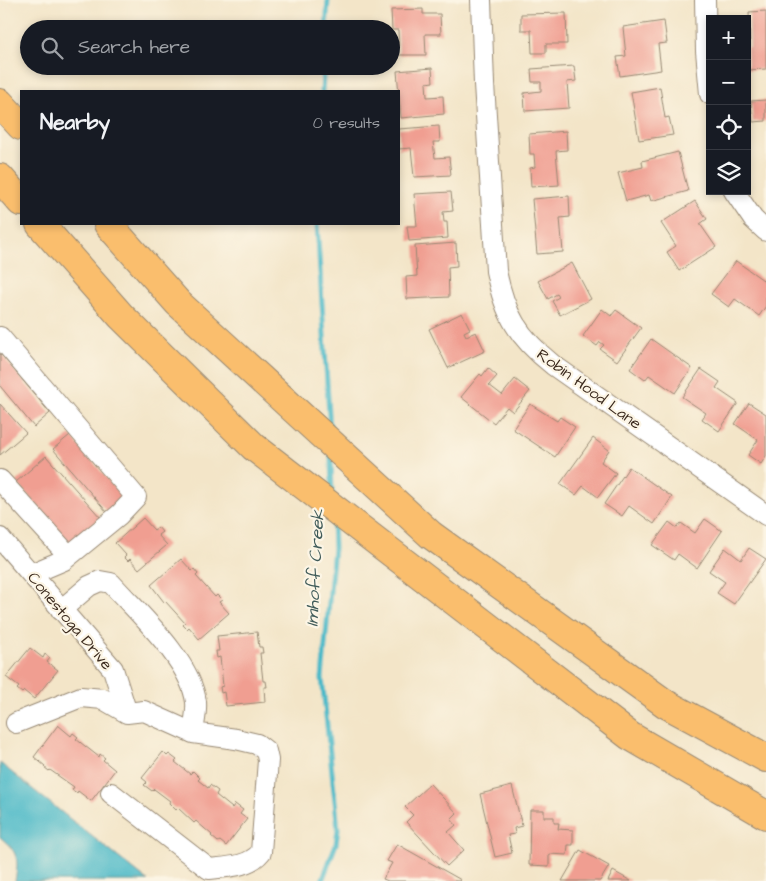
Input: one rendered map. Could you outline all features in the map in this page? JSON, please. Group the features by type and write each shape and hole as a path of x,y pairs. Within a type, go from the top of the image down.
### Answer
{"highway":[{"path":"0,102 20,125"},
{"path":"0,178 20,201"},
{"path":"41,225 121,316 254,447 630,736 766,815"},
{"path":"109,225 178,303 432,535 666,704 766,758"}],"street":[{"name":"Robin Hood Lane","path":"481,0 484,84 496,271 502,297 516,327 525,340 553,365 766,515"},
{"path":"705,0 707,60"},
{"path":"737,195 753,219 766,231"},
{"path":"0,337 136,496 119,515 64,560 31,574"},
{"path":"0,480 69,556"},
{"name":"Conestoga Drive","path":"0,538 112,669 127,712"},
{"path":"62,610 89,586 100,581 111,583 176,656 188,675 196,701 193,733"},
{"path":"16,723 81,697 103,699 127,712 144,711 193,733 243,740 257,744 266,750 268,760 261,852 254,860 209,869 111,793"}],"water":[{"path":"0,763 148,881 15,881 16,856 0,837"}],"building":[{"path":"423,9 423,14 440,14 441,34 425,34 426,55 400,55 400,20 392,20 391,10"},
{"path":"766,11 766,69 751,70 751,15 749,15 749,12"},
{"path":"566,13 567,44 546,44 546,53 532,53 531,30 521,30 521,14"},
{"path":"664,21 667,43 658,44 661,70 620,76 617,57 626,56 623,27"},
{"path":"574,66 576,81 567,82 569,108 525,111 524,93 541,91 541,82 532,82 531,69"},
{"path":"432,68 433,82 426,83 427,97 443,96 444,114 401,118 397,75 400,75 400,71"},
{"path":"660,87 665,118 669,117 673,135 639,140 631,92"},
{"path":"766,100 766,121 753,122 751,101"},
{"path":"439,126 440,142 433,142 435,158 449,157 451,175 414,177 411,148 400,149 400,129"},
{"path":"566,131 567,150 556,151 559,185 531,187 530,168 535,167 534,154 530,154 529,134"},
{"path":"678,152 688,191 651,201 649,195 626,201 618,173 643,167 642,161"},
{"path":"451,192 453,211 443,212 444,222 447,222 448,238 409,241 407,226 417,226 414,194"},
{"path":"569,196 570,217 560,218 563,252 537,254 532,199"},
{"path":"695,201 707,219 700,224 716,247 679,271 667,252 676,246 661,223"},
{"path":"456,243 457,266 448,267 449,297 407,299 406,277 417,276 415,246"},
{"path":"736,261 766,282 766,306 759,316 735,299 729,307 711,294"},
{"path":"572,263 591,299 560,315 552,301 559,297 557,294 548,299 538,281"},
{"path":"602,309 611,316 616,310 641,328 617,361 600,349 604,345 600,342 597,346 583,336"},
{"path":"462,313 470,329 464,332 466,336 476,332 485,351 448,368 429,329"},
{"path":"651,339 692,368 675,393 649,375 645,380 630,369"},
{"path":"0,353 50,413 34,427 0,386"},
{"path":"488,368 497,376 489,385 502,395 515,379 530,391 513,412 507,407 494,423 461,397 480,374 482,376"},
{"path":"701,369 720,382 716,388 738,403 719,431 702,419 706,413 682,397"},
{"path":"749,403 766,414 766,456 761,464 748,455 758,440 735,424"},
{"path":"0,404 26,433 0,455"},
{"path":"530,404 557,421 560,417 575,427 555,457 513,429"},
{"path":"70,435 124,498 107,512 53,449"},
{"path":"593,438 609,450 601,462 616,473 598,497 583,486 576,495 560,484"},
{"path":"46,456 101,518 71,545 16,482"},
{"path":"629,467 672,497 654,524 629,506 622,516 604,504"},
{"path":"143,518 154,530 158,527 162,532 158,535 167,545 139,569 130,559 128,561 124,557 126,555 115,543"},
{"path":"705,519 722,531 697,568 678,554 674,560 652,545 669,522 677,528 681,523 695,533"},
{"path":"725,548 741,560 749,548 766,559 734,604 717,593 725,582 709,571"},
{"path":"181,559 192,571 194,569 198,574 196,576 215,597 217,595 222,600 219,602 229,613 199,639 189,627 187,629 183,625 185,623 164,602 151,585"},
{"path":"257,632 259,647 262,647 263,653 260,653 263,681 266,681 267,687 264,687 265,702 226,706 224,692 221,693 220,687 223,686 220,657 217,658 216,651 219,651 217,636"},
{"path":"30,648 43,658 45,654 50,658 47,662 58,670 34,699 24,691 22,693 17,689 19,687 6,677"},
{"path":"58,725 71,736 73,733 78,737 76,739 99,757 100,754 105,758 103,760 115,770 91,801 78,791 77,793 72,790 74,787 49,771 34,757"},
{"path":"163,752 177,760 175,762 190,774 193,771 200,778 198,780 208,788 210,785 218,791 216,795 232,808 235,804 243,810 240,814 247,819 226,846 220,841 218,842 196,821 194,823 178,808 176,810 169,803 170,801 154,789 152,791 144,785 147,782 142,778"},
{"path":"430,784 457,813 451,819 456,825 448,832 464,850 447,866 406,822 413,815 405,807"},
{"path":"512,786 522,826 514,828 515,834 508,835 512,853 495,857 480,794"},
{"path":"530,810 544,810 544,817 554,817 554,823 559,823 558,829 573,830 573,845 568,845 567,855 549,854 549,866 529,865"},
{"path":"397,844 461,880 388,881 383,879 392,863 387,861"},
{"path":"580,850 609,866 600,881 562,881"},
{"path":"613,871 631,881 608,881"}],"waterway":[{"name":"Imhoff Creek","path":"327,20 328,0"},
{"name":"Imhoff Creek","path":"322,90 323,75"},
{"name":"Imhoff Creek","path":"317,225 330,430"},
{"name":"Imhoff Creek","path":"331,456 332,495"},
{"name":"Imhoff Creek","path":"322,881 336,844 338,829 322,678 334,548 333,519"}]}
